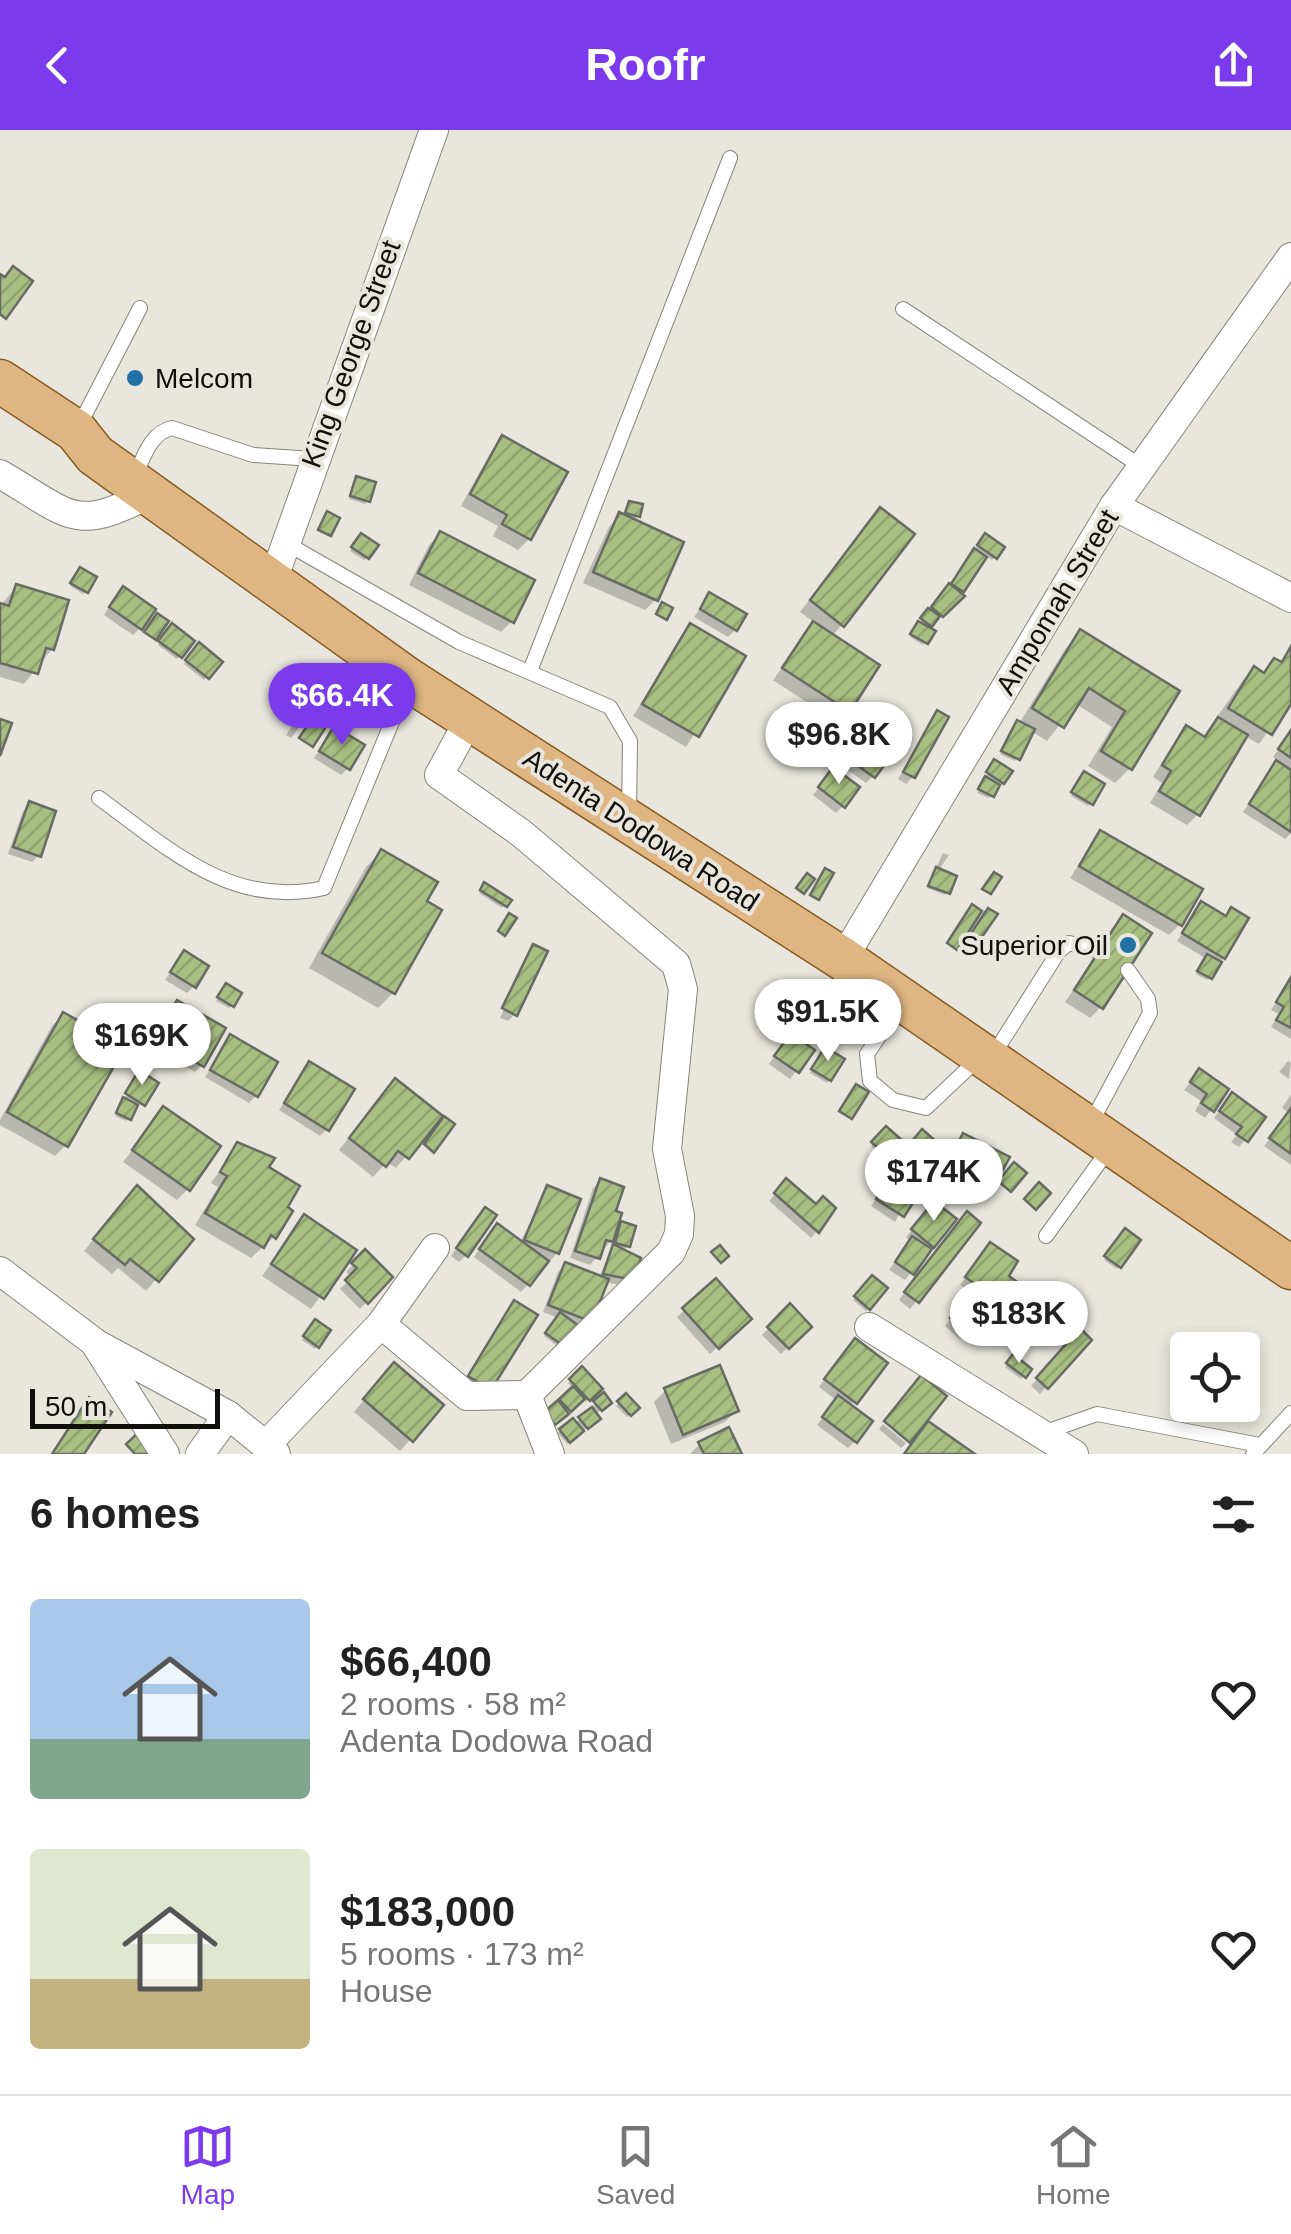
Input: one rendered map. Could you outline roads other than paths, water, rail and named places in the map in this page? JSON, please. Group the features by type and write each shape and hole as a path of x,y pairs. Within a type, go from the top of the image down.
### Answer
{"main road":[{"name":"Adenta Dodowa Road","path":"0,381 76,431 95,455 142,486 278,560 409,680 844,959 1291,1268"}],"street":[{"name":"King George Street","path":"278,560 434,130"},
{"name":"Ampomah Street","path":"844,959 1114,506 1291,257"},
{"path":"5,484 79,518 109,515 142,486"},
{"path":"1114,506 1291,598"},
{"path":"381,1324 467,1396 527,1395 671,1252 679,1234 667,1149 684,988 676,964 521,833 438,775 469,720"},
{"path":"0,1270 94,1342 228,1414 272,1449 381,1324 435,1248"},
{"path":"869,1326 1074,1454"},
{"path":"94,1342 166,1454"},
{"path":"527,1395 550,1454"},
{"path":"200,1454 228,1414"}],"lane":[{"path":"530,671 730,158"},
{"path":"76,431 140,308"},
{"path":"902,309 1142,467"},
{"path":"142,486 148,448 163,430 172,428 253,455 313,459"},
{"path":"278,560 610,707 630,741 629,822"},
{"path":"99,798 204,874 234,887 300,894 324,888 409,680"},
{"path":"903,1000 867,1054 870,1080 893,1100 926,1108 986,1058 1059,952 1069,943 1099,951"},
{"path":"1046,1236 1100,1136 1150,1012 1148,999 1128,970"},
{"path":"1039,1434 1097,1414 1256,1449 1291,1412"}],"place":[{"name":"Melcom","path":"135,378"},
{"name":"Superior Oil","path":"1128,945"}]}
